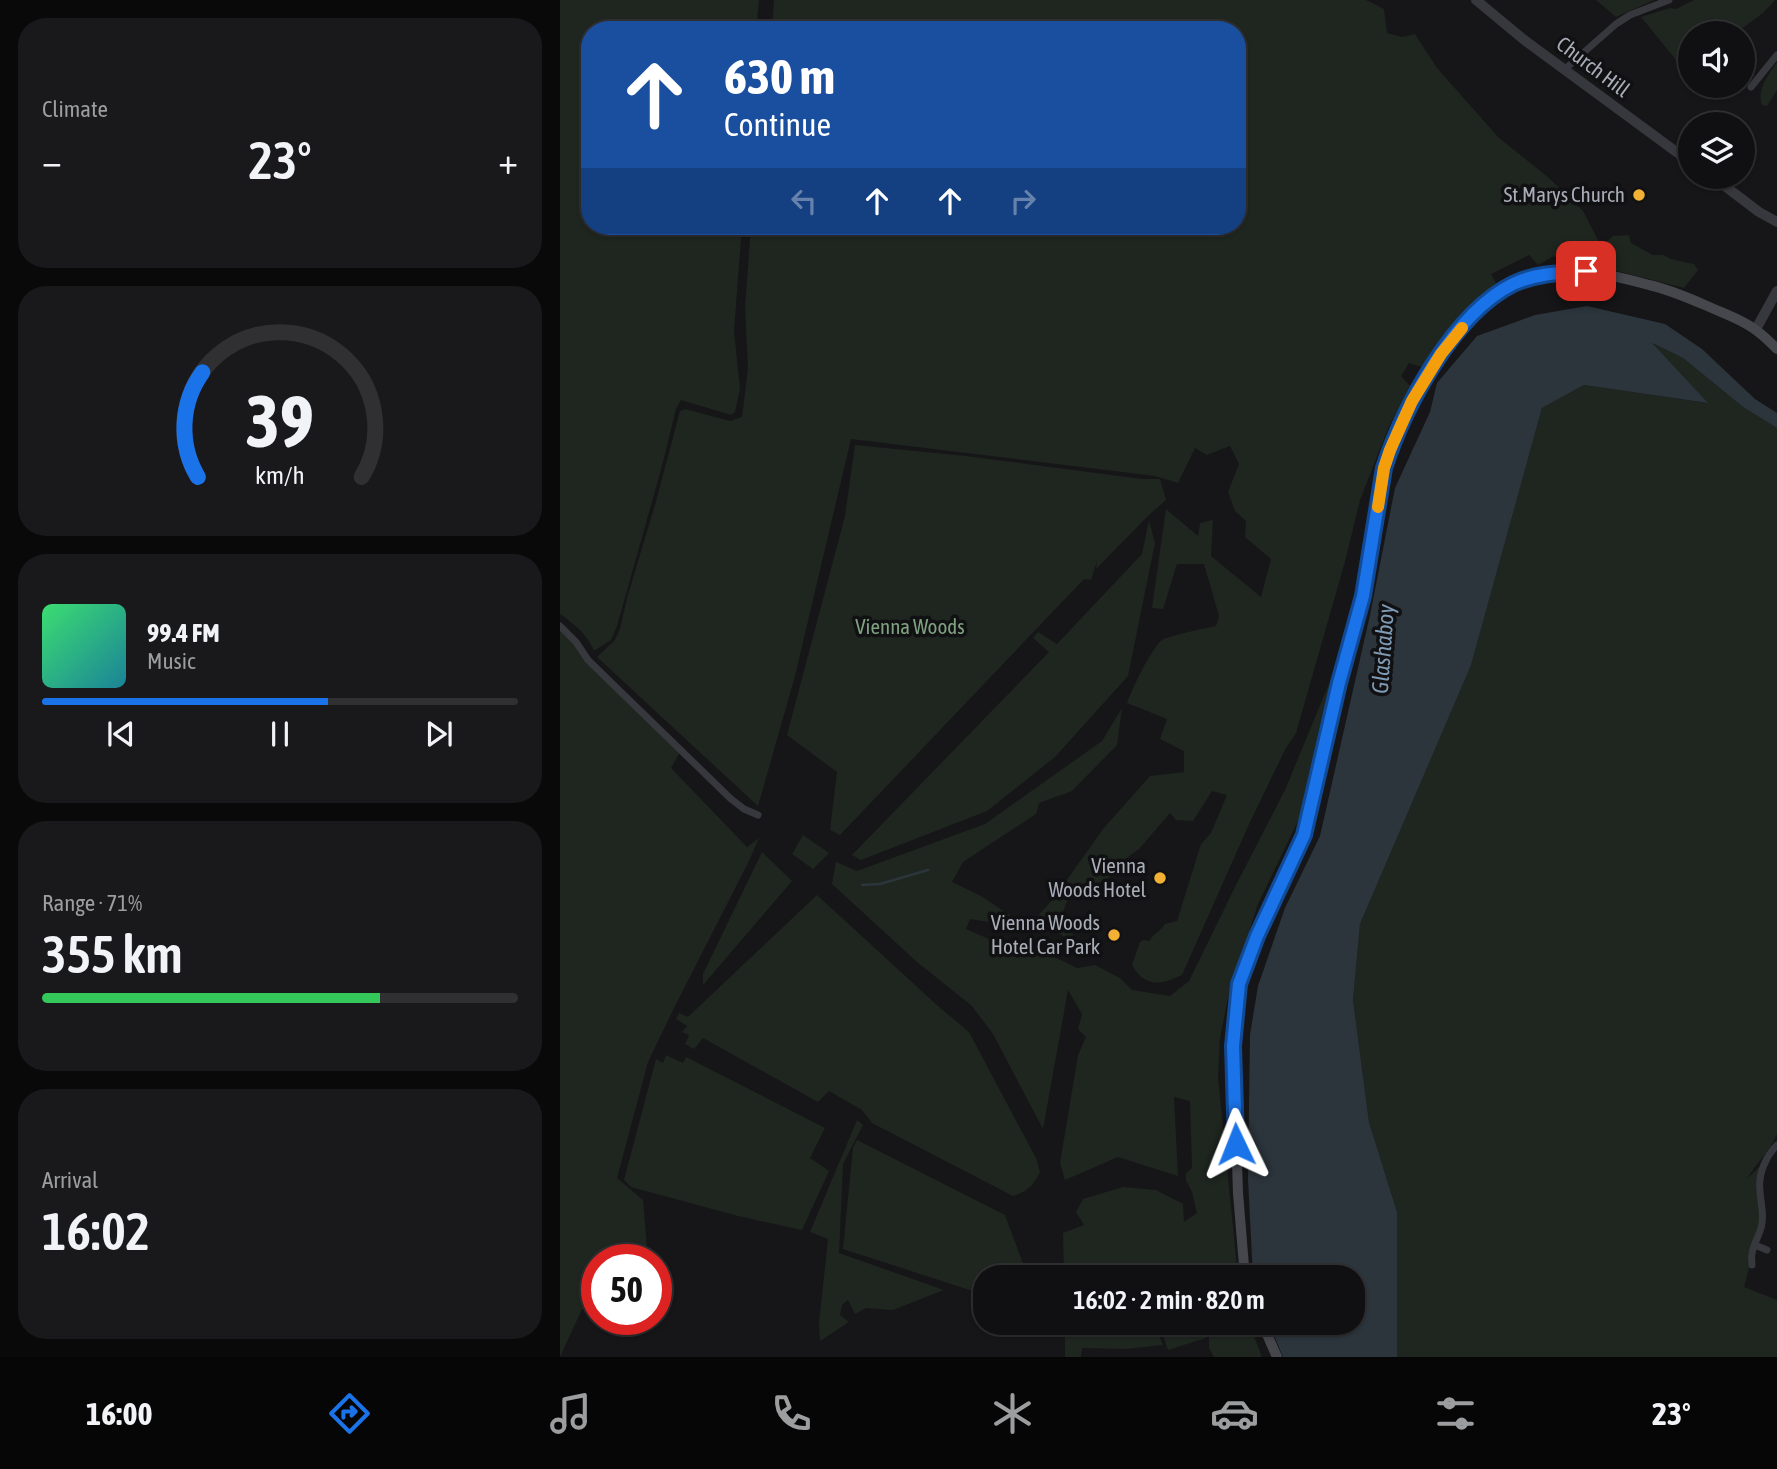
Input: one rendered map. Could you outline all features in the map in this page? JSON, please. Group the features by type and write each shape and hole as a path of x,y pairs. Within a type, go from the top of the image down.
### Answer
{"main road":[{"path":"1244,1265 1238,1194 1233,1046 1239,984 1257,936 1304,835 1339,683 1363,596 1384,468 1412,401 1441,354 1474,312 1514,284 1553,273 1586,271 1667,289 1756,329 1777,349"},
{"path":"1267,1335 1277,1357"}],"street":[{"name":"Church Hill","path":"1476,0 1501,22 1678,153"},
{"path":"1565,69 1616,24 1630,15 1669,0"},
{"path":"1755,82 1777,55"},
{"path":"1729,189 1777,222"},
{"path":"1756,329 1777,291"},
{"path":"560,626 576,642 587,660 731,799 758,815"},
{"path":"1752,1265 1752,1253 1760,1236 1763,1215 1759,1186 1770,1152 1777,1145"},
{"path":"1755,1245 1767,1250"}],"green space":[{"path":"560,0 759,0 757,21 581,21 581,235 741,235 734,331 740,389 735,412 731,415 681,400 676,409 611,640 594,651 584,635 560,614"},
{"path":"774,0 1366,0 1384,9 1387,33 1402,37 1415,34 1437,68 1499,138 1549,178 1583,211 1601,246 1613,236 1629,235 1631,243 1653,255 1663,255 1694,264 1698,270 1684,288 1589,264 1585,251 1552,257 1538,265 1529,255 1491,274 1497,285 1466,311 1422,367 1409,363 1401,376 1410,386 1389,426 1360,500 1296,733 1250,822 1182,975 1160,982 1148,981 1142,978 1132,965 1140,942 1149,941 1165,924 1177,921 1201,844 1211,833 1227,795 1212,791 1193,821 1176,820 1170,813 1139,849 1121,862 1120,872 1071,897 1061,918 1073,935 1070,940 1034,920 1054,898 1103,829 1150,776 1184,772 1184,751 1160,739 1167,719 1127,703 1147,660 1162,640 1216,626 1219,616 1204,564 1177,564 1163,609 1152,608 1166,509 1198,536 1200,523 1213,520 1211,556 1261,597 1271,559 1245,537 1246,521 1235,511 1228,492 1239,464 1230,446 1207,455 1195,448 1178,483 1155,476 851,439 795,676 758,806 597,657 615,640 620,629 680,411 685,409 730,421 742,417 748,368 745,308 750,235 1246,235 1246,21 773,21"},
{"path":"1596,0 1654,0 1616,17"},
{"path":"1694,0 1775,0 1752,21 1678,21 1678,62 1641,17 1670,8 1676,9"},
{"path":"1777,62 1777,90 1767,106 1762,105 1762,88"},
{"path":"1649,342 1683,358 1743,407 1777,428 1777,1134 1747,1179 1763,1163 1763,1215 1744,1287 1777,1300 1777,1357 1397,1357 1397,1212 1369,1122 1353,1000 1360,924 1471,664 1542,408 1584,385 1707,403"},
{"name":"Vienna Woods","path":"855,445 1160,479 1166,500 1096,569 1097,561 1091,580 1084,579 840,835 830,830 837,772 787,735 845,516"},
{"path":"1149,520 1155,543 1128,676 1055,757 987,811 861,860 852,855 1049,652 1033,638 1038,632 1057,644 1142,554"},
{"path":"560,628 576,640 587,661 680,752 671,768 747,847 759,838 648,1062 617,1178 643,1200 647,1244 581,1244 581,1311 560,1357"},
{"path":"1335,669 1299,819 1258,904 1229,993 1220,1038 1218,1077 1237,1265 1064,1265 1063,1233 1084,1225 1076,1212 1083,1199 1123,1187 1156,1190 1183,1204 1184,1222 1197,1213 1186,1180 1186,1173 1192,1168 1190,1101 1174,1097 1178,1176 1118,1157 1065,1180 1060,1163 1078,1055 1086,1037 1078,1029 1082,1014 1068,990 1043,1129 993,1034 972,1006 917,962 832,884 836,862 857,871 985,824 1102,741 1122,708 1117,745 1072,791 1039,803 1036,814 963,862 952,882 981,896 1011,916 1008,925 970,919 966,929 998,943 1022,941 1077,968 1095,965 1120,978 1132,990 1170,996 1189,981 1285,790"},
{"path":"803,835 829,853 813,869 792,854"},
{"path":"762,852 792,881 703,985 703,974"},
{"path":"817,895 969,1032 1036,1158 1040,1172 1026,1190 1013,1196 872,1123 862,1110 829,1091 818,1102 703,1038 694,1049 685,1044 689,1035 682,1032 687,1026 676,1019 679,1013 688,1017"},
{"path":"666,1055 683,1063 686,1057 825,1128 810,1158 829,1171 802,1230 631,1187 624,1180 656,1059 663,1063"},
{"path":"857,1120 863,1125 843,1164 839,1253 944,1290 893,1310 866,1308 855,1314 848,1300 842,1305 840,1315 849,1322 820,1341 819,1323 828,1239 810,1232"},
{"path":"857,1140 1005,1215 1024,1265 973,1265 973,1291 843,1249 853,1148"},
{"path":"1065,1335 1159,1335 1163,1345 1126,1349 1082,1348 1081,1357 1065,1357"},
{"path":"1163,1335 1205,1335 1206,1338 1168,1350"},
{"path":"1209,1335 1254,1335 1262,1357 1214,1357 1209,1348"}],"water":[{"name":"Glashaboy","path":"1587,306 1665,324 1702,349 1755,399 1777,413 1777,428 1743,407 1683,358 1652,343 1708,403 1584,385 1542,408 1471,665 1360,924 1353,1000 1369,1122 1397,1212 1397,1357 1283,1357 1274,1335 1365,1335 1365,1265 1252,1265 1248,1179 1250,1035 1258,986 1285,908 1320,836 1370,615 1395,488 1430,412 1437,383 1477,336 1535,315"}],"waterway":[{"path":"862,885 880,884 928,870"}],"slow traffic":[{"path":"1378,507 1384,468 1412,401 1441,354 1462,328"}],"place":[{"name":"St.Marys Church","path":"1639,195"},
{"name":"Vienna Woods Hotel","path":"1160,878"},
{"name":"Vienna Woods Hotel Car Park","path":"1114,935"}],"route":[{"path":"1236,1144 1233,1046 1239,984 1257,936 1304,835 1339,683 1363,596 1384,468 1390,450 1412,401 1441,354 1474,312 1494,296 1530,278 1553,273 1586,271"}]}
